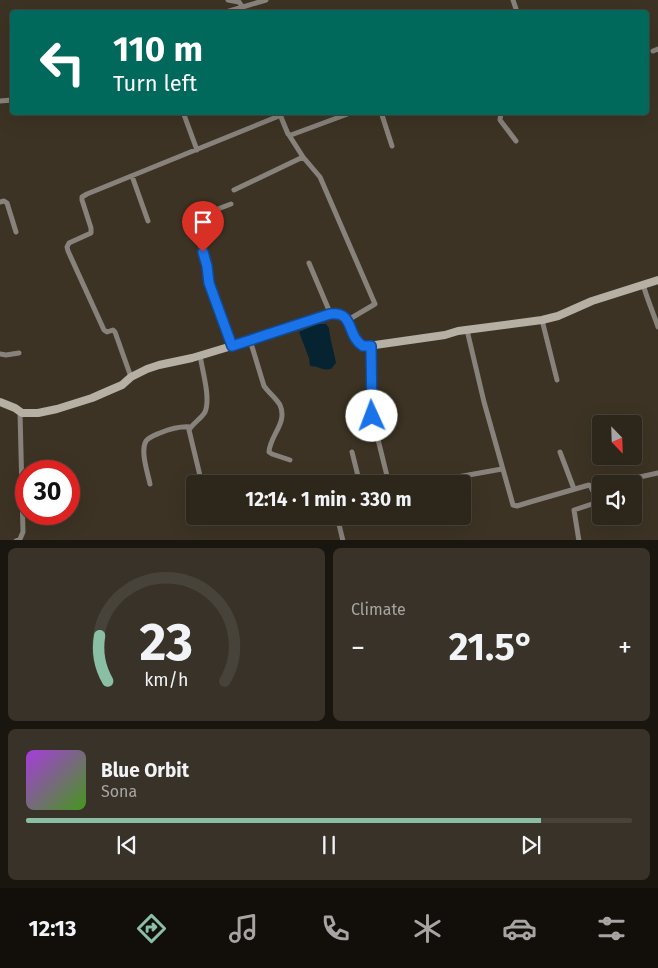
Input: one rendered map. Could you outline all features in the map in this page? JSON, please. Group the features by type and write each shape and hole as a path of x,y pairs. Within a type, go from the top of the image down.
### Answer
{"main road":[{"path":"0,402 20,412 28,413 73,404 122,385 131,377 147,369 232,346 330,314 344,316 360,344 371,346 445,335 458,331 542,320 558,316 592,301 658,280"}],"street":[{"path":"228,0 239,2 243,8"},
{"path":"235,10 266,0"},
{"path":"184,115 196,150"},
{"path":"131,377 115,332 113,330 107,332 104,330 69,256 67,247 70,243 91,233 82,198 277,115"},
{"path":"279,115 303,157 320,177 375,304 348,320"},
{"path":"289,135 345,115"},
{"path":"382,115 392,146"},
{"path":"501,115 500,120 516,141"},
{"path":"234,190 303,157"},
{"path":"132,176 148,221"},
{"path":"0,202 8,204 16,232"},
{"path":"231,204 192,220 207,266 209,283 232,346"},
{"path":"309,263 330,314"},
{"path":"643,284 658,326"},
{"path":"542,320 557,380"},
{"path":"467,330 502,469 514,506 590,485 592,489"},
{"path":"250,340 264,386 277,400 282,412 280,425 269,452 290,460"},
{"path":"371,346 371,411 387,475"},
{"path":"0,354 19,354"},
{"path":"200,355 206,390 206,407 204,414 189,430 200,475"},
{"path":"16,540 20,539 23,532 20,412"},
{"path":"150,484 144,454 147,441 151,437 168,430 190,427"},
{"path":"352,452 358,475"},
{"path":"560,452 574,489"},
{"path":"468,475 502,469"},
{"path":"642,476 658,472"},
{"path":"578,540 574,510 592,504"},
{"path":"339,525 343,540"}],"water":[{"path":"317,324 326,324 329,328 336,363 331,369 310,366 309,358 299,332"}],"route":[{"path":"203,252 209,274 209,283 232,346 330,314 344,316 356,340 363,346 371,346 372,416"}]}
